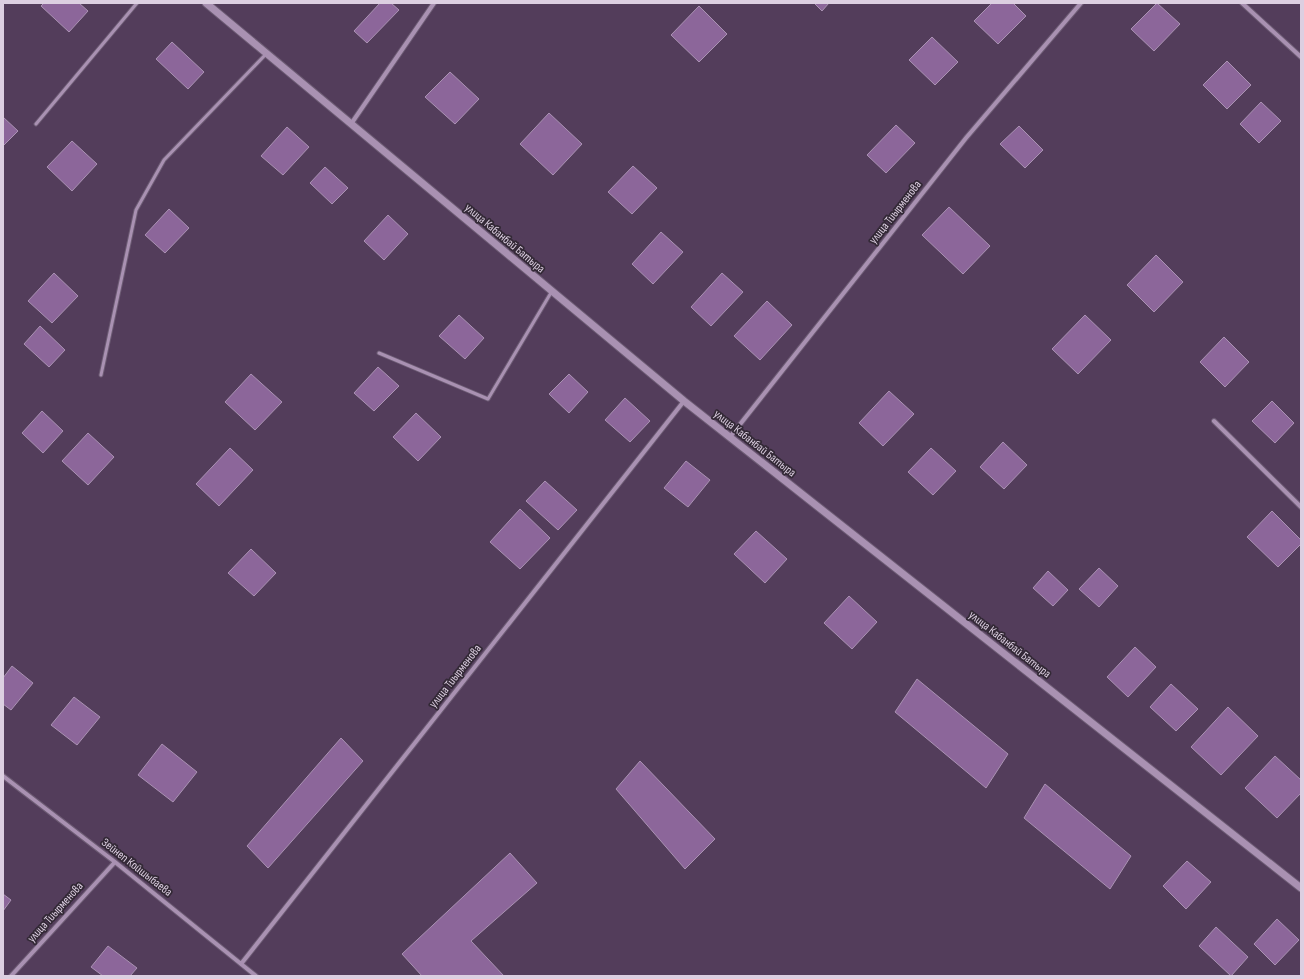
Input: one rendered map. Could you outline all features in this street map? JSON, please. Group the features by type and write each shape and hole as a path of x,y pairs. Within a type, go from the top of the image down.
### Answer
{"street":[{"name":"улица Кабанбай Батыра","path":"206,3 684,401 1301,888"},
{"path":"352,124 434,3"},
{"name":"улица Тиырменова","path":"730,437 966,138 1081,3"},
{"path":"1242,3 1301,57"},
{"name":"улица Тиырменова","path":"241,964 684,401"},
{"path":"1214,421 1301,507"},
{"name":"Зейнеп Койшыбаева","path":"3,776 115,862 256,976"},
{"name":"улица Тиырменова","path":"11,976 115,862"}],"lane":[{"path":"36,124 137,3"},
{"path":"101,375 136,210 164,160 267,53"},
{"path":"380,353 488,399 552,291"}],"building":[{"path":"44,3 79,3 88,11 69,32 41,6"},
{"path":"380,3 391,3 399,10 367,43 354,31"},
{"path":"814,3 829,3 822,11"},
{"path":"992,3 1013,3 1026,16 998,44 974,21"},
{"path":"1157,3 1180,24 1154,51 1131,29"},
{"path":"699,6 727,34 699,62 671,35"},
{"path":"932,37 958,62 935,85 909,60"},
{"path":"172,42 204,72 188,89 156,59"},
{"path":"1227,61 1251,85 1227,109 1203,85"},
{"path":"450,72 479,99 455,124 425,97"},
{"path":"1261,102 1281,121 1259,143 1240,124"},
{"path":"549,113 582,144 553,175 520,144"},
{"path":"3,117 18,131 3,146"},
{"path":"896,125 915,143 886,173 867,155"},
{"path":"1019,126 1043,150 1025,168 1000,144"},
{"path":"287,127 309,147 283,175 261,156"},
{"path":"72,141 97,164 72,191 47,167"},
{"path":"633,166 657,188 632,214 608,192"},
{"path":"325,167 348,188 332,204 310,183"},
{"path":"949,207 990,246 963,274 922,235"},
{"path":"169,209 189,228 165,253 145,235"},
{"path":"388,215 408,234 384,260 364,241"},
{"path":"661,232 683,252 653,284 632,264"},
{"path":"1156,255 1183,282 1154,312 1127,285"},
{"path":"54,273 78,296 52,323 28,301"},
{"path":"722,273 743,292 711,326 691,307"},
{"path":"767,301 792,325 760,360 734,336"},
{"path":"459,315 484,338 465,359 439,336"},
{"path":"1085,315 1111,340 1078,374 1052,349"},
{"path":"40,326 65,350 49,367 24,344"},
{"path":"1224,337 1249,362 1225,387 1200,362"},
{"path":"378,367 399,386 374,411 354,393"},
{"path":"251,374 282,402 255,430 225,402"},
{"path":"569,374 588,392 569,413 549,394"},
{"path":"889,391 914,414 883,446 859,423"},
{"path":"625,398 650,421 630,442 605,420"},
{"path":"1272,401 1294,423 1275,443 1252,421"},
{"path":"42,411 63,431 43,453 22,433"},
{"path":"416,413 441,437 418,461 393,437"},
{"path":"88,433 114,457 88,485 62,461"},
{"path":"1003,442 1027,465 1004,489 980,467"},
{"path":"230,448 253,470 219,506 196,484"},
{"path":"931,448 956,471 933,495 908,472"},
{"path":"686,461 710,480 688,507 664,488"},
{"path":"545,481 577,510 558,530 526,501"},
{"path":"520,509 550,538 520,569 490,542"},
{"path":"1272,511 1301,540 1301,544 1278,567 1247,537"},
{"path":"756,531 787,559 765,583 734,554"},
{"path":"251,549 276,573 254,596 228,573"},
{"path":"1099,568 1118,586 1099,607 1079,589"},
{"path":"1048,571 1068,590 1053,606 1033,588"},
{"path":"849,596 877,622 852,649 824,623"},
{"path":"1135,647 1156,667 1128,697 1107,677"},
{"path":"12,666 33,683 11,710 3,704 3,678"},
{"path":"917,679 1008,754 986,788 895,712"},
{"path":"1171,684 1198,709 1176,731 1150,707"},
{"path":"74,697 100,717 77,745 51,725"},
{"path":"1228,707 1258,736 1221,775 1191,747"},
{"path":"341,738 363,761 268,868 247,846"},
{"path":"162,744 197,772 173,802 138,775"},
{"path":"1275,756 1301,780 1301,793 1277,818 1245,788"},
{"path":"640,761 715,839 685,869 616,789"},
{"path":"1045,784 1131,856 1110,889 1024,818"},
{"path":"510,853 537,883 471,941 504,976 422,976 402,954"},
{"path":"1187,861 1211,882 1186,909 1163,886"},
{"path":"3,894 11,900 3,911"},
{"path":"1277,919 1299,940 1275,965 1254,944"},
{"path":"1216,927 1248,957 1231,976 1199,946"},
{"path":"108,946 137,968 130,976 103,976 91,967"}]}
